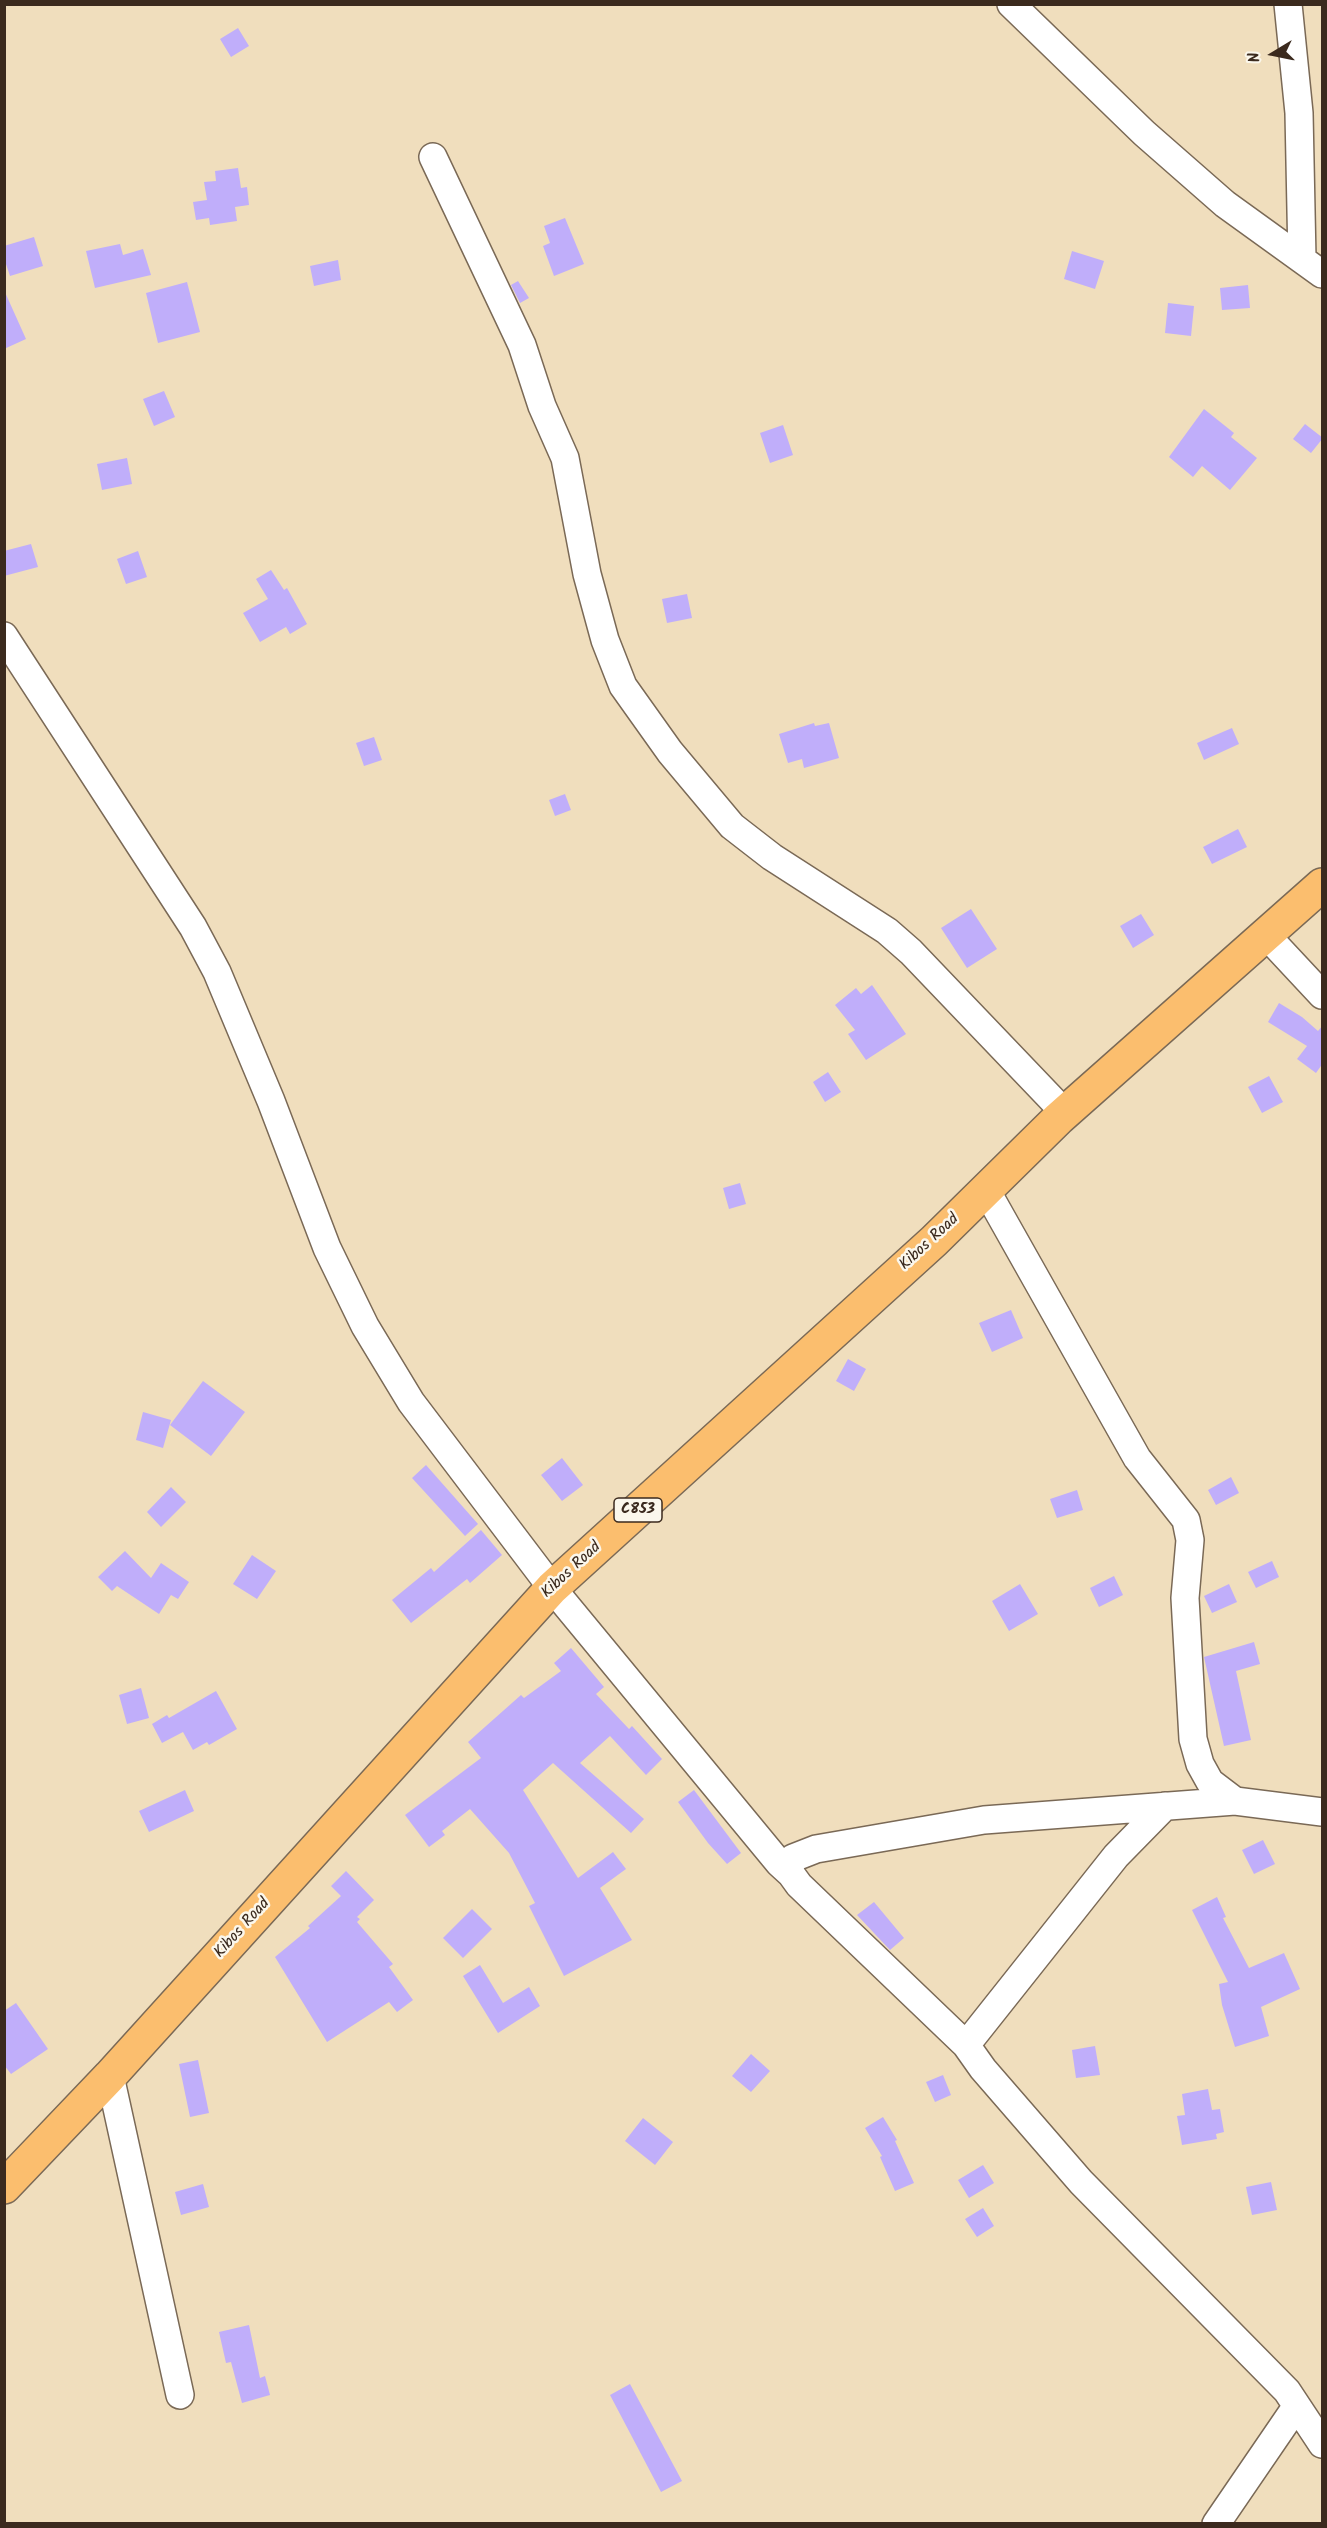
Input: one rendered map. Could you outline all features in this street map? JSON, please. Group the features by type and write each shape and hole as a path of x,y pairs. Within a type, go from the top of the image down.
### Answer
{"main road":[{"name":"Kibos Road","path":"4,2187 110,2076 552,1588 933,1241 1065,1113 1323,885"}],"street":[{"path":"1011,4 1144,134 1225,204 1312,267"},
{"path":"1288,4 1312,267"},
{"path":"433,157 522,345 542,406 565,458 587,574 605,640 623,686 670,752 732,826 782,863 895,938 1065,1113"},
{"path":"4,636 193,927 217,972 267,1091 327,1248 365,1326 411,1402 552,1588 779,1863 800,1886 966,2045 1081,2182 1287,2391 1323,2444"},
{"path":"1266,935 1323,995"},
{"path":"986,1190 1137,1458 1186,1520 1190,1540 1185,1598 1193,1739 1200,1764 1210,1782 1235,1801"},
{"path":"791,1874 790,1866 793,1858 816,1850 984,1820 1235,1801 1323,1812"},
{"path":"966,2045 1116,1856 1165,1806"},
{"path":"110,2076 180,2395"},
{"path":"1216,2523 1296,2407"}],"building":[{"path":"238,28 249,46 231,57 220,39"},
{"path":"238,168 241,188 247,187 249,205 235,207 237,221 210,225 209,218 196,220 193,202 207,200 204,182 216,181 215,171"},
{"path":"565,218 584,264 554,276 543,246 550,243 544,226"},
{"path":"34,237 43,266 10,276 4,258 4,246"},
{"path":"120,244 123,255 143,249 151,275 95,288 86,251"},
{"path":"1072,251 1104,261 1095,289 1064,279"},
{"path":"338,260 341,280 314,286 310,266"},
{"path":"518,281 529,298 520,303 511,285"},
{"path":"187,282 200,332 158,343 146,293"},
{"path":"1248,285 1250,308 1222,310 1220,288"},
{"path":"4,290 26,339 4,349"},
{"path":"1168,303 1194,306 1191,336 1165,333"},
{"path":"164,391 175,417 154,426 143,399"},
{"path":"1204,409 1234,433 1231,437 1257,458 1230,490 1202,466 1193,477 1169,457"},
{"path":"1305,424 1323,438 1311,453 1293,439"},
{"path":"783,425 793,455 770,463 760,433"},
{"path":"127,458 132,484 102,490 97,464"},
{"path":"31,544 38,567 4,576 4,551"},
{"path":"138,551 147,577 126,584 117,559"},
{"path":"271,570 284,590 287,588 307,624 290,634 286,627 260,642 243,613 268,599 256,579"},
{"path":"687,594 692,618 667,623 662,599"},
{"path":"814,723 815,726 829,723 839,758 804,768 802,759 788,763 779,734"},
{"path":"1232,728 1239,744 1204,760 1197,743"},
{"path":"374,737 382,760 364,766 356,743"},
{"path":"565,794 571,810 555,816 549,800"},
{"path":"1238,829 1247,847 1212,864 1203,847"},
{"path":"971,909 997,949 967,968 941,928"},
{"path":"1141,914 1154,935 1133,948 1120,926"},
{"path":"872,985 906,1034 866,1060 848,1034 855,1030 835,1005 856,988 861,994"},
{"path":"1279,1003 1302,1017 1318,1031 1323,1025 1323,1063 1316,1073 1297,1059 1307,1046 1268,1022"},
{"path":"828,1072 841,1092 825,1102 813,1082"},
{"path":"1269,1076 1283,1102 1262,1113 1248,1087"},
{"path":"740,1183 746,1204 729,1209 723,1188"},
{"path":"1011,1310 1023,1338 992,1352 979,1323"},
{"path":"848,1359 866,1369 854,1391 836,1381"},
{"path":"203,1381 245,1412 211,1456 170,1425"},
{"path":"143,1412 171,1420 163,1448 136,1440"},
{"path":"562,1458 583,1485 562,1501 541,1475"},
{"path":"426,1465 478,1524 465,1536 412,1478"},
{"path":"1231,1477 1239,1493 1216,1505 1208,1490"},
{"path":"171,1487 186,1502 161,1527 147,1512"},
{"path":"1077,1490 1083,1510 1057,1518 1050,1499"},
{"path":"481,1530 502,1555 470,1583 467,1579 411,1623 392,1600 431,1568 434,1572"},
{"path":"125,1551 151,1578 161,1563 189,1582 178,1599 171,1595 159,1614 117,1586 112,1591 98,1577"},
{"path":"252,1555 276,1571 257,1599 233,1584"},
{"path":"1272,1561 1279,1577 1256,1588 1248,1572"},
{"path":"1114,1576 1123,1595 1099,1607 1090,1588"},
{"path":"1020,1584 1038,1614 1009,1631 992,1601"},
{"path":"1229,1584 1237,1602 1212,1613 1204,1596"},
{"path":"1254,1642 1260,1664 1236,1671 1251,1740 1224,1746 1204,1657"},
{"path":"571,1648 604,1687 596,1694 629,1729 632,1726 662,1759 646,1775 610,1736 580,1763 644,1819 631,1833 553,1763 523,1790 578,1878 613,1852 626,1869 600,1888 632,1940 564,1976 529,1906 535,1903 509,1853 470,1809 442,1831 445,1835 429,1847 405,1815 481,1758 468,1742 521,1695 524,1698 561,1671 554,1663"},
{"path":"141,1688 149,1718 127,1724 119,1695"},
{"path":"216,1691 237,1729 209,1745 207,1742 193,1750 183,1732 162,1743 152,1724 167,1715 169,1718"},
{"path":"185,1790 194,1811 149,1832 139,1811"},
{"path":"694,1790 741,1853 727,1864 708,1843 678,1802"},
{"path":"1263,1840 1275,1864 1254,1874 1242,1850"},
{"path":"346,1871 374,1900 357,1917 360,1919 357,1922 393,1964 389,1967 413,2000 397,2012 389,2002 327,2042 275,1957 310,1928 308,1926 341,1896 331,1886"},
{"path":"1217,1897 1226,1917 1223,1918 1249,1968 1284,1953 1300,1989 1261,2007 1269,2036 1235,2047 1222,2005 1219,1984 1228,1982 1192,1910"},
{"path":"874,1902 904,1938 890,1950 857,1915"},
{"path":"472,1909 492,1929 463,1958 443,1938"},
{"path":"480,1965 503,2003 529,1987 540,2006 498,2033 463,1976"},
{"path":"16,2003 48,2049 11,2074 4,2065 4,2011"},
{"path":"1095,2046 1100,2075 1076,2078 1072,2050"},
{"path":"751,2054 770,2071 751,2092 732,2076"},
{"path":"198,2060 209,2113 190,2117 179,2064"},
{"path":"943,2075 951,2095 935,2102 926,2082"},
{"path":"1208,2089 1212,2110 1220,2109 1224,2132 1216,2134 1217,2139 1182,2145 1177,2116 1185,2115 1182,2094"},
{"path":"883,2117 897,2140 895,2141 914,2183 895,2191 880,2157 882,2156 865,2128"},
{"path":"643,2118 673,2142 655,2165 625,2141"},
{"path":"983,2165 994,2183 969,2198 958,2180"},
{"path":"1271,2182 1277,2210 1252,2215 1246,2187"},
{"path":"203,2184 209,2207 181,2215 175,2192"},
{"path":"983,2208 994,2226 977,2237 965,2219"},
{"path":"249,2325 260,2378 265,2376 270,2395 242,2403 231,2362 226,2363 219,2332"},
{"path":"630,2384 682,2481 661,2492 610,2395"}]}
